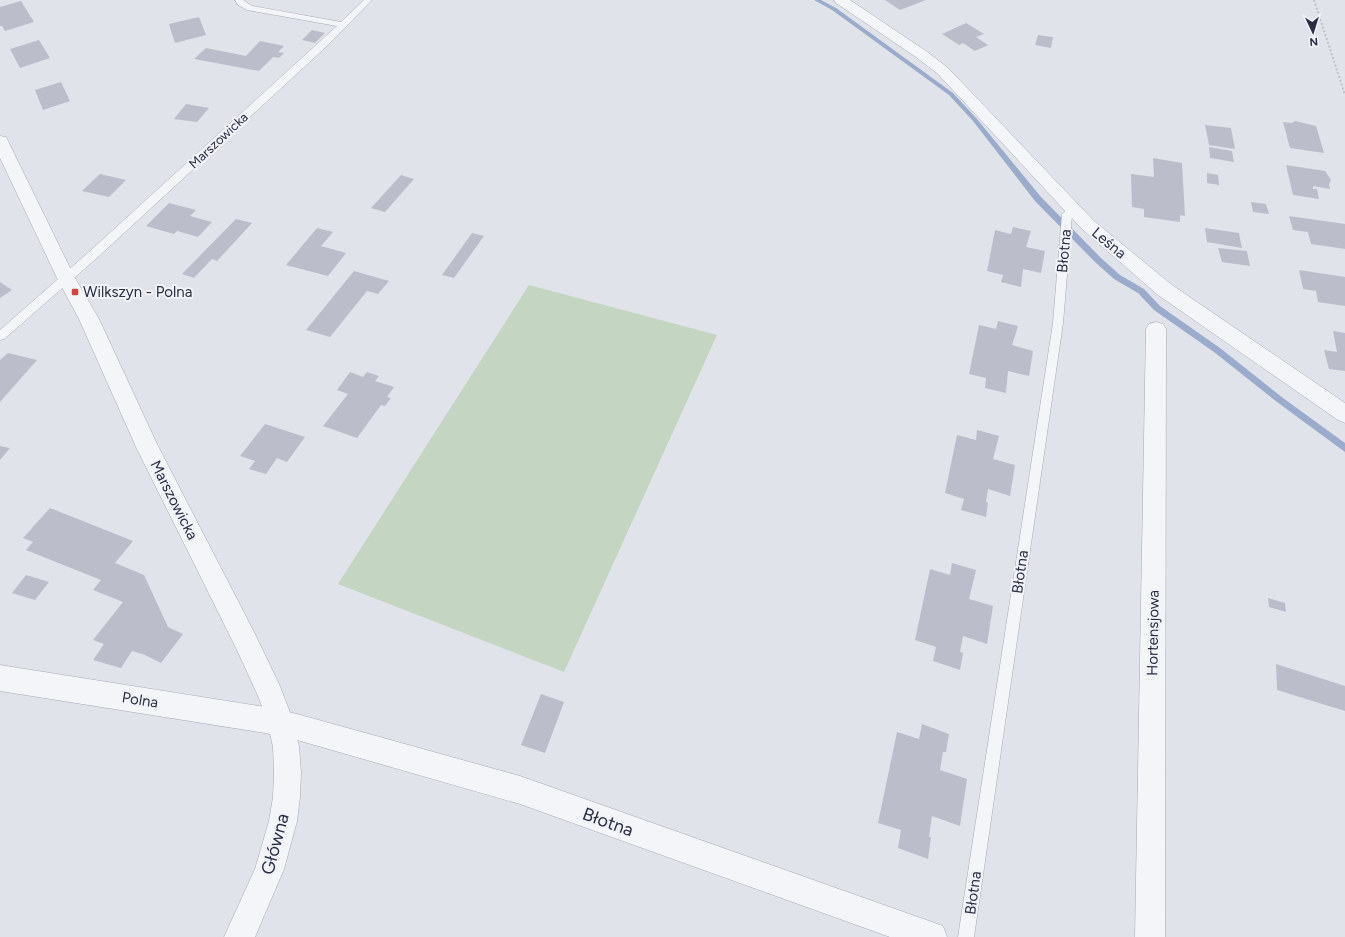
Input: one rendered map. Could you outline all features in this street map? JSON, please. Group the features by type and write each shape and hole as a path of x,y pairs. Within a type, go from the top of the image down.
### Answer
{"street":[{"name":"Leśna","path":"841,0 921,54 943,71 1088,225 1165,290 1345,414"},
{"name":"Marszowicka","path":"0,141 66,278 89,319 147,448 246,642 260,672 280,723"},
{"name":"Hortensjowa","path":"1150,937 1156,329"},
{"name":"Polna","path":"0,678 280,723"},
{"name":"Główna","path":"239,937 274,858 283,827 288,776 286,747 280,723"},
{"name":"Błotna","path":"280,723 520,790 932,937"}],"lane":[{"path":"239,0 241,3 250,8 343,25"},
{"name":"Marszowicka","path":"0,336 94,254 343,25 368,0"},
{"name":"Błotna","path":"966,937 1058,323 1067,214 1072,209"}],"path":[{"path":"1314,0 1345,95"}],"green space":[{"path":"529,285 717,335 564,672 338,584"}],"building":[{"path":"885,0 926,0 900,10"},
{"path":"21,1 34,22 5,31 2,26 0,26 0,7"},
{"path":"199,17 206,35 175,43 169,24"},
{"path":"966,23 984,34 976,37 988,45 975,51 963,43 959,45 942,34"},
{"path":"312,30 325,33 315,43 302,40"},
{"path":"1038,35 1053,37 1051,48 1035,45"},
{"path":"39,40 50,58 20,68 10,49"},
{"path":"260,41 284,46 278,52 284,53 279,58 273,57 259,71 194,59 206,48 246,56"},
{"path":"61,82 70,101 43,110 35,90"},
{"path":"186,104 209,108 197,122 174,119"},
{"path":"1295,121 1316,126 1324,153 1290,148 1283,122 1292,123"},
{"path":"1205,125 1231,128 1235,149 1209,145"},
{"path":"1209,147 1232,151 1234,162 1210,158"},
{"path":"1153,158 1182,163 1185,216 1180,215 1180,222 1144,217 1144,209 1132,207 1131,174 1154,177"},
{"path":"1286,165 1325,171 1331,180 1329,184 1330,189 1313,186 1313,189 1317,189 1319,199 1293,195"},
{"path":"1207,173 1218,175 1219,185 1207,183"},
{"path":"100,174 126,180 109,197 82,191"},
{"path":"401,175 414,179 385,212 371,208"},
{"path":"1251,202 1266,204 1269,214 1253,212"},
{"path":"169,203 196,210 190,216 212,222 198,237 177,231 174,234 146,226"},
{"path":"1289,216 1345,224 1345,249 1311,244 1308,232 1293,230"},
{"path":"236,219 252,223 217,261 212,259 194,278 182,274"},
{"path":"1013,227 1031,231 1026,247 1045,251 1041,273 1023,269 1021,287 1001,282 1003,275 987,271 995,230 1011,234"},
{"path":"317,228 333,232 321,246 346,253 328,276 286,265"},
{"path":"1205,228 1239,233 1242,248 1207,242"},
{"path":"472,233 484,236 454,278 442,275"},
{"path":"1218,248 1247,251 1250,266 1222,262"},
{"path":"1299,270 1345,277 1345,306 1318,302 1316,291 1303,289"},
{"path":"354,271 389,281 378,294 367,291 330,337 306,330"},
{"path":"0,282 12,290 0,298"},
{"path":"998,321 1018,326 1012,345 1033,351 1029,376 1008,371 1006,393 985,388 986,378 969,374 979,325 996,329"},
{"path":"1333,331 1345,333 1345,371 1329,369 1324,350 1337,352"},
{"path":"8,353 37,360 0,402 0,360"},
{"path":"350,372 363,377 367,372 379,376 375,381 394,387 387,397 391,398 385,406 381,405 357,438 323,426 348,394 337,390"},
{"path":"265,424 305,437 287,462 277,458 266,474 249,469 255,461 240,456"},
{"path":"977,430 999,436 993,459 1015,465 1010,496 988,489 986,517 961,510 964,499 945,493 957,435 976,440"},
{"path":"0,446 10,448 0,460"},
{"path":"50,508 133,541 115,563 144,575 168,627 183,634 161,663 145,655 132,651 121,668 93,660 104,644 93,640 123,602 93,590 101,580 26,550 33,542 23,538"},
{"path":"952,563 976,570 969,599 993,606 987,644 963,636 960,652 963,653 960,670 933,661 936,647 915,640 930,569 950,575"},
{"path":"26,575 49,582 35,600 12,593"},
{"path":"1268,598 1285,603 1286,612 1269,607"},
{"path":"1276,664 1345,686 1345,711 1277,690"},
{"path":"541,694 564,702 545,753 521,745"},
{"path":"922,724 949,734 946,752 943,752 940,770 967,779 960,826 932,816 928,859 898,848 901,830 878,823 897,732 919,739"}],"waterway":[{"path":"817,0 834,9 951,94 975,120 1038,199 1098,260 1117,277 1141,291 1157,308 1217,350 1280,400 1345,448"}],"place":[{"name":"Wilkszyn - Polna","path":"75,292"}]}
